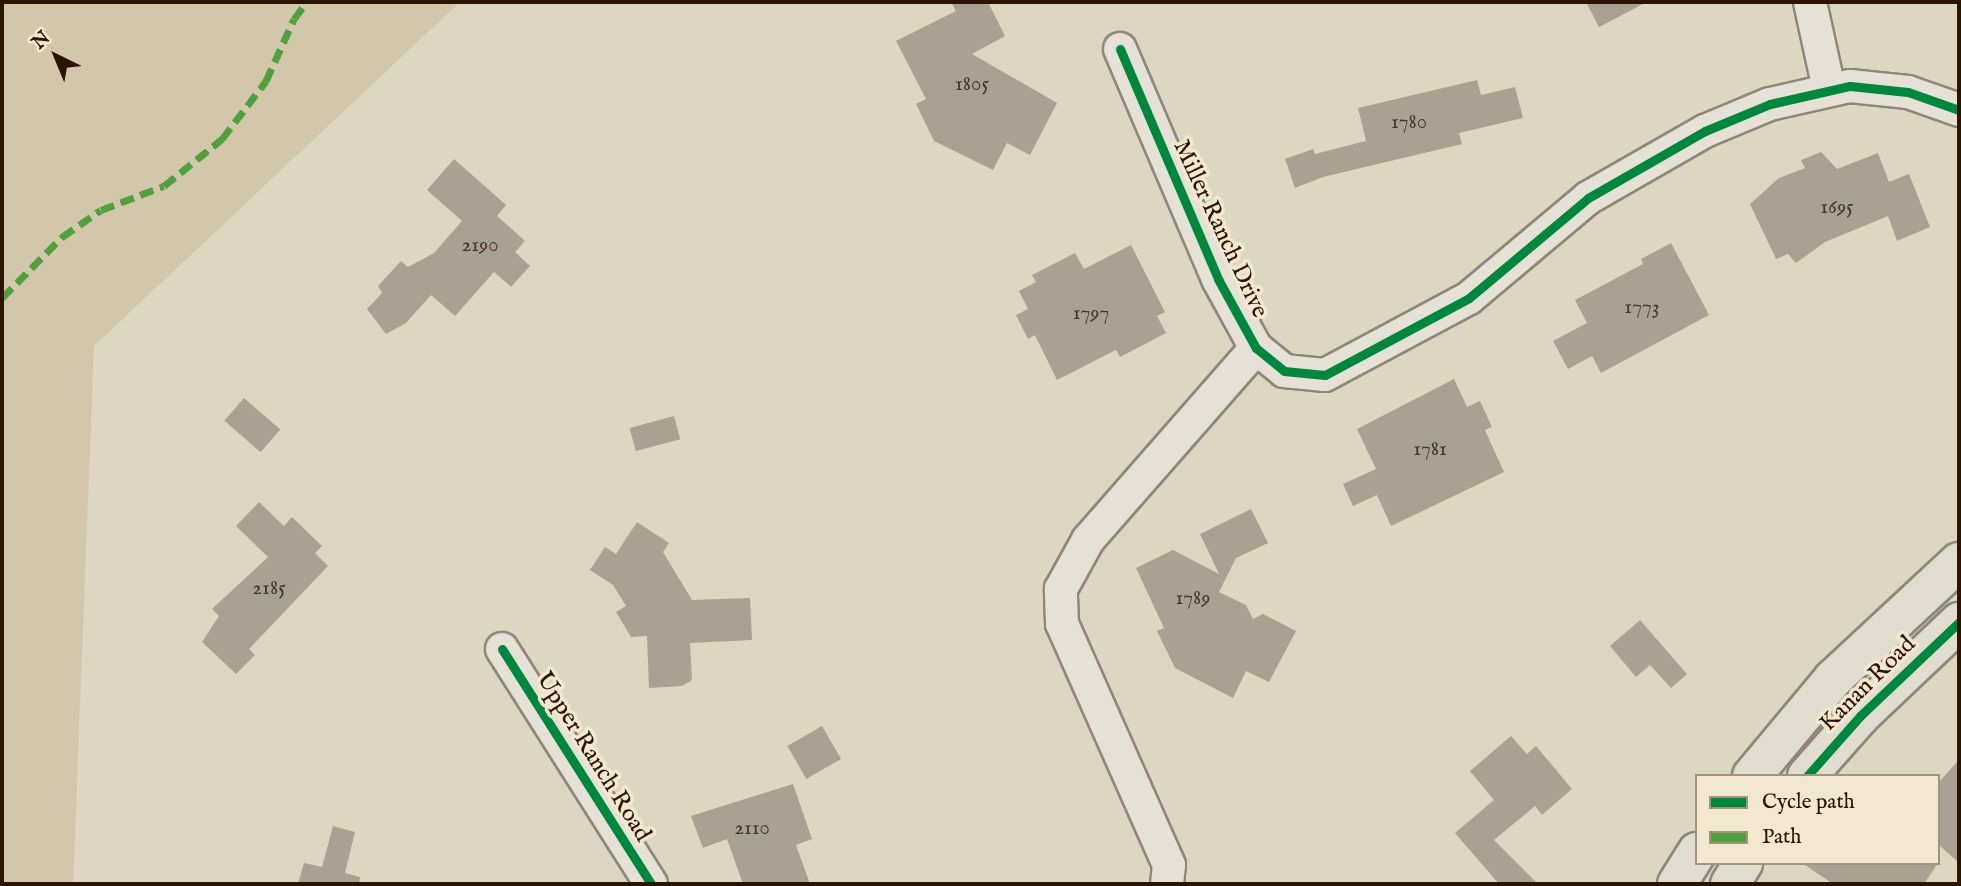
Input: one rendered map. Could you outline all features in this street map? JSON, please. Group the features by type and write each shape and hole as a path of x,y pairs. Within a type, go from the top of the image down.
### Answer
{"main road":[{"name":"Kanan Road","path":"1754,774 1833,679 1959,562"},
{"name":"Kanan Road","path":"1809,774 1860,716 1959,622"},
{"path":"1677,884 1695,855"},
{"path":"1730,884 1742,865"}],"street":[{"path":"1810,2 1829,89"},
{"name":"Miller Ranch Drive","path":"1120,49 1218,279 1256,348 1284,371 1325,375 1469,298 1588,198 1705,131 1770,104 1850,86 1908,92 1959,110"},
{"path":"1167,884 1169,865 1062,625 1061,589 1088,540 1256,348"},
{"name":"Upper Ranch Road","path":"502,649 651,884"}],"shaded area":[{"path":"2,2 460,2 94,346 73,884 2,884"}],"building":[{"path":"951,2 988,2 1005,36 972,54 1057,103 1030,155 1007,143 993,170 934,141 916,104 926,99 896,41 956,11"},
{"path":"1586,2 1647,2 1599,27"},
{"path":"1477,80 1481,95 1515,87 1523,118 1459,133 1462,144 1323,177 1295,188 1285,159 1313,149 1315,154 1366,141 1358,108"},
{"path":"1821,152 1837,169 1878,153 1889,182 1909,174 1930,227 1897,241 1888,216 1825,242 1796,263 1788,254 1776,259 1750,204 1779,178 1805,168 1801,160"},
{"path":"454,159 506,205 497,216 525,241 515,252 530,266 511,287 494,272 455,316 431,295 406,323 386,334 367,309 382,293 378,286 401,261 408,267 434,253 462,221 427,190"},
{"path":"1671,243 1709,315 1601,373 1592,356 1568,369 1553,341 1587,323 1575,300 1643,264 1641,259"},
{"path":"1131,245 1165,312 1157,316 1166,333 1120,357 1116,350 1057,380 1035,335 1028,339 1016,315 1028,309 1019,291 1036,282 1032,275 1075,253 1084,269"},
{"path":"1454,379 1467,407 1480,401 1492,427 1485,430 1504,472 1391,526 1377,495 1353,506 1343,484 1376,469 1357,429"},
{"path":"244,398 280,429 261,452 224,421"},
{"path":"674,416 680,439 636,451 630,428"},
{"path":"259,502 284,526 292,517 322,546 315,553 328,566 249,649 255,655 236,674 202,642 219,616 212,609 268,557 236,526"},
{"path":"1251,509 1268,543 1236,558 1219,592 1246,605 1253,619 1263,614 1296,631 1269,682 1246,671 1233,698 1175,668 1157,631 1164,628 1136,568 1173,550 1219,574 1200,534"},
{"path":"637,522 669,543 663,552 692,600 750,598 752,640 690,643 692,680 682,686 649,688 647,636 631,637 616,612 626,606 613,585 590,570 605,547 616,554"},
{"path":"1640,620 1687,674 1671,688 1650,665 1636,677 1610,646"},
{"path":"822,726 841,759 806,779 787,746"},
{"path":"1511,736 1527,754 1536,746 1572,789 1542,815 1535,806 1494,840 1538,884 1499,884 1455,833 1494,800 1470,771"},
{"path":"1959,760 1959,863 1940,846 1940,781"},
{"path":"793,784 812,839 796,845 810,884 743,884 727,839 703,848 691,816"},
{"path":"333,826 355,832 345,873 360,877 359,884 298,884 304,863 322,867"},
{"path":"1805,865 1937,865 1924,884 1833,884"}],"marked path":[{"path":"2,298 62,237 101,210 164,186 222,139 266,81 294,19 307,2"}],"cycle path":[{"path":"1120,49 1218,279 1256,348 1284,371 1325,375 1469,298 1588,198 1705,131 1770,104 1850,86 1908,92 1959,110"},
{"path":"1809,774 1860,716 1959,622"},
{"path":"502,649 651,884"}]}
